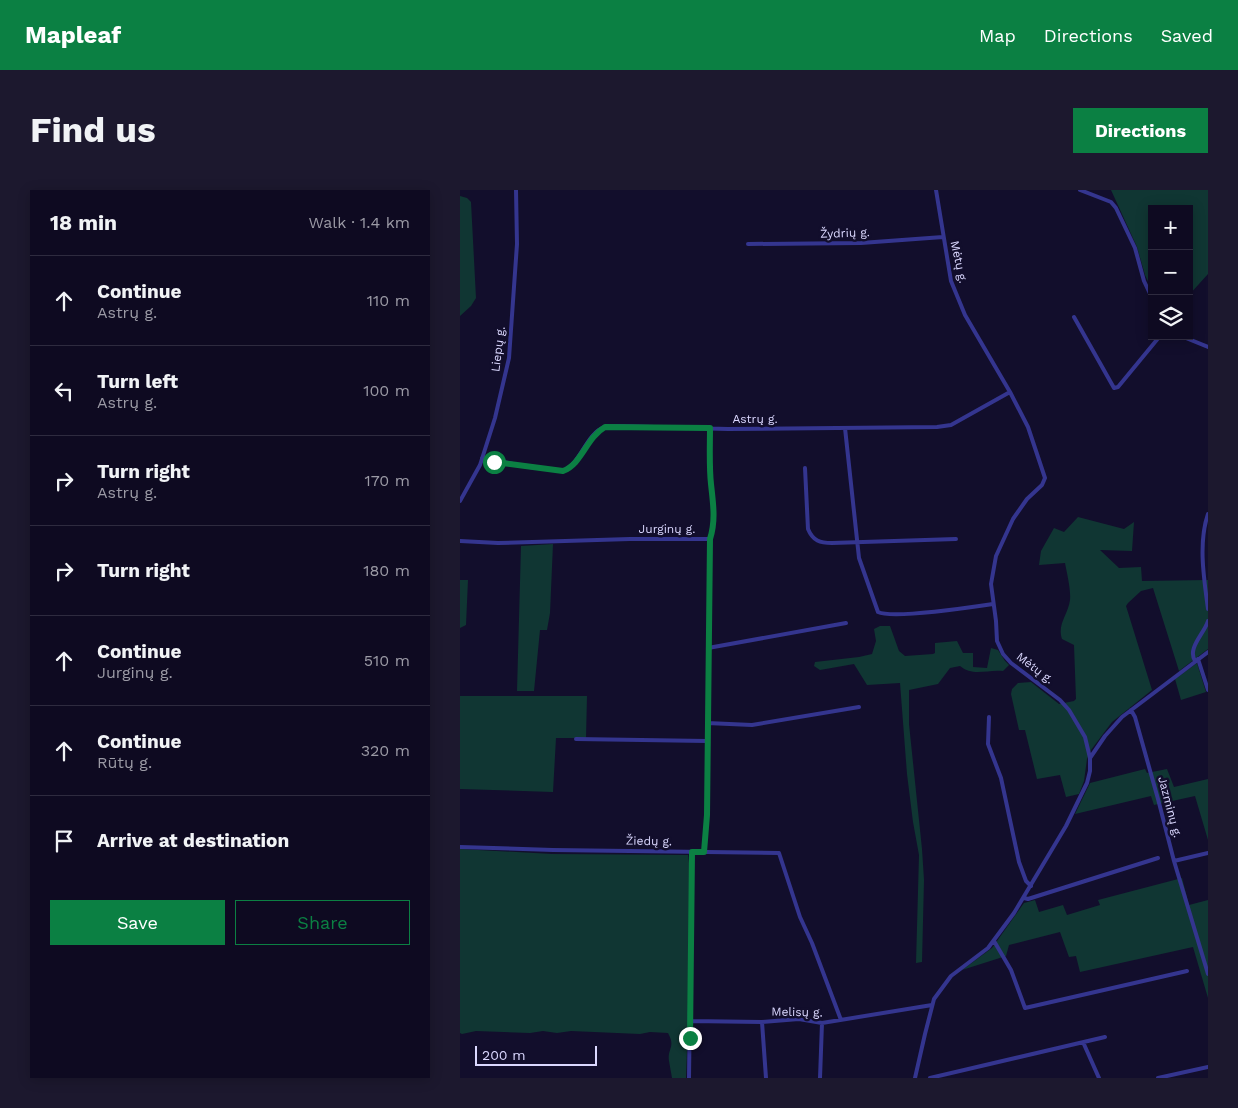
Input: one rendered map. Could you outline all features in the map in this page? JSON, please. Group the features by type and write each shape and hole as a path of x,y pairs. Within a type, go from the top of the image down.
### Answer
{"street":[{"name":"Liepų g.","path":"460,501 480,465 495,418 510,358 517,244 516,190"},
{"name":"Mėtų g.","path":"915,1078 932,1005 939,992 951,976 982,953 994,941 1024,898 1066,826 1087,784 1090,771 1090,758 1082,730 1069,710 1060,700 1011,663 1003,654 997,641 991,584 996,556 1013,519 1045,481 1028,427 971,325 951,281 936,190"},
{"path":"1080,190 1114,204 1135,248 1144,281 1151,295"},
{"name":"Žydrių g.","path":"748,244 862,243 943,237"},
{"path":"1074,317 1114,388 1118,387 1157,340"},
{"path":"1191,340 1208,347"},
{"name":"Astrų g.","path":"482,458 516,465 563,471 574,464 597,432 605,427 922,428 951,425 1010,392"},
{"path":"710,428 714,520 710,539"},
{"path":"845,428 859,558 876,608 881,614 912,613 994,604"},
{"path":"805,468 808,529 811,536 822,543 956,539"},
{"path":"1208,514 1205,523 1203,554 1208,608"},
{"name":"Jurginų g.","path":"460,541 498,543 630,539 710,539 707,815 704,852"},
{"path":"1208,621 1194,649 1193,658 1196,660 1208,690"},
{"path":"708,648 846,623"},
{"path":"1090,758 1105,736 1131,710 1208,652"},
{"path":"707,723 752,725 859,707"},
{"name":"Jazminų g.","path":"1131,710 1135,717 1174,862 1208,974"},
{"path":"989,717 988,744 1001,778 1018,862 1026,881 1031,886"},
{"path":"576,739 707,742"},
{"name":"Žiedų g.","path":"460,847 778,853 800,917 812,942 841,1020"},
{"path":"689,1078 692,852"},
{"path":"1174,862 1208,853"},
{"path":"1024,898 1028,899 1158,858"},
{"path":"994,941 1011,970 1025,1008 1187,971"},
{"name":"Melisų g.","path":"690,1021 762,1022 799,1019 822,1023 932,1005"},
{"path":"762,1022 766,1078"},
{"path":"820,1078 822,1023"},
{"path":"930,1078 1105,1037"},
{"path":"1083,1042 1098,1078"},
{"path":"1158,1078 1208,1067"}],"green space":[{"path":"1111,190 1208,190 1208,274 1193,291 1193,205 1148,205 1148,281 1137,247"},
{"path":"460,196 467,198 471,202 476,298 471,306 460,316"},
{"path":"1078,517 1124,529 1134,522 1132,551 1100,550 1119,568 1141,567 1142,581 1208,580 1208,649 1179,671 1153,588 1141,591 1128,603 1126,606 1152,690 1112,722 1091,750 1079,794 1066,797 1060,775 1037,779 1025,730 1019,730 1011,694 1012,689 1018,683 1031,682 1059,704 1076,699 1074,645 1062,639 1061,634 1062,624 1070,600 1065,563 1039,565 1041,551 1054,528 1064,532"},
{"path":"553,544 550,613 547,630 540,630 534,691 517,691 521,546"},
{"path":"460,580 468,580 466,625 460,628"},
{"path":"880,626 890,626 899,651 905,656 933,654 935,653 935,643 957,641 963,653 973,653 973,667 987,668 991,648 998,650 1009,665 1003,671 975,672 960,666 950,668 938,684 909,690 909,724 924,880 922,962 916,963 919,855 907,774 900,683 867,685 854,664 820,670 814,666 815,662 872,654 876,641 874,629"},
{"path":"1197,663 1206,692 1181,700 1175,679"},
{"path":"460,696 587,696 586,738 556,738 553,792 460,789"},
{"path":"1145,769 1147,773 1167,769 1174,787 1208,779 1208,840 1195,796 1154,805 1151,796 1075,814 1090,783"},
{"path":"460,849 552,854 688,855 689,863 691,864 686,1078 672,1078 669,1057 671,1042 668,1033 476,1031 460,1033"},
{"path":"1182,878 1189,905 1208,900 1208,998 1193,947 1080,972 1076,956 1069,957 1060,932 1009,945 1006,956 962,970 992,948 1024,903 1035,900 1039,912 1063,905 1067,915 1100,905 1098,900"}],"route":[{"path":"494,462 563,471 569,469 574,464 597,432 605,427 710,428 714,520 710,539 707,815 704,852 692,852 690,1038"}]}
